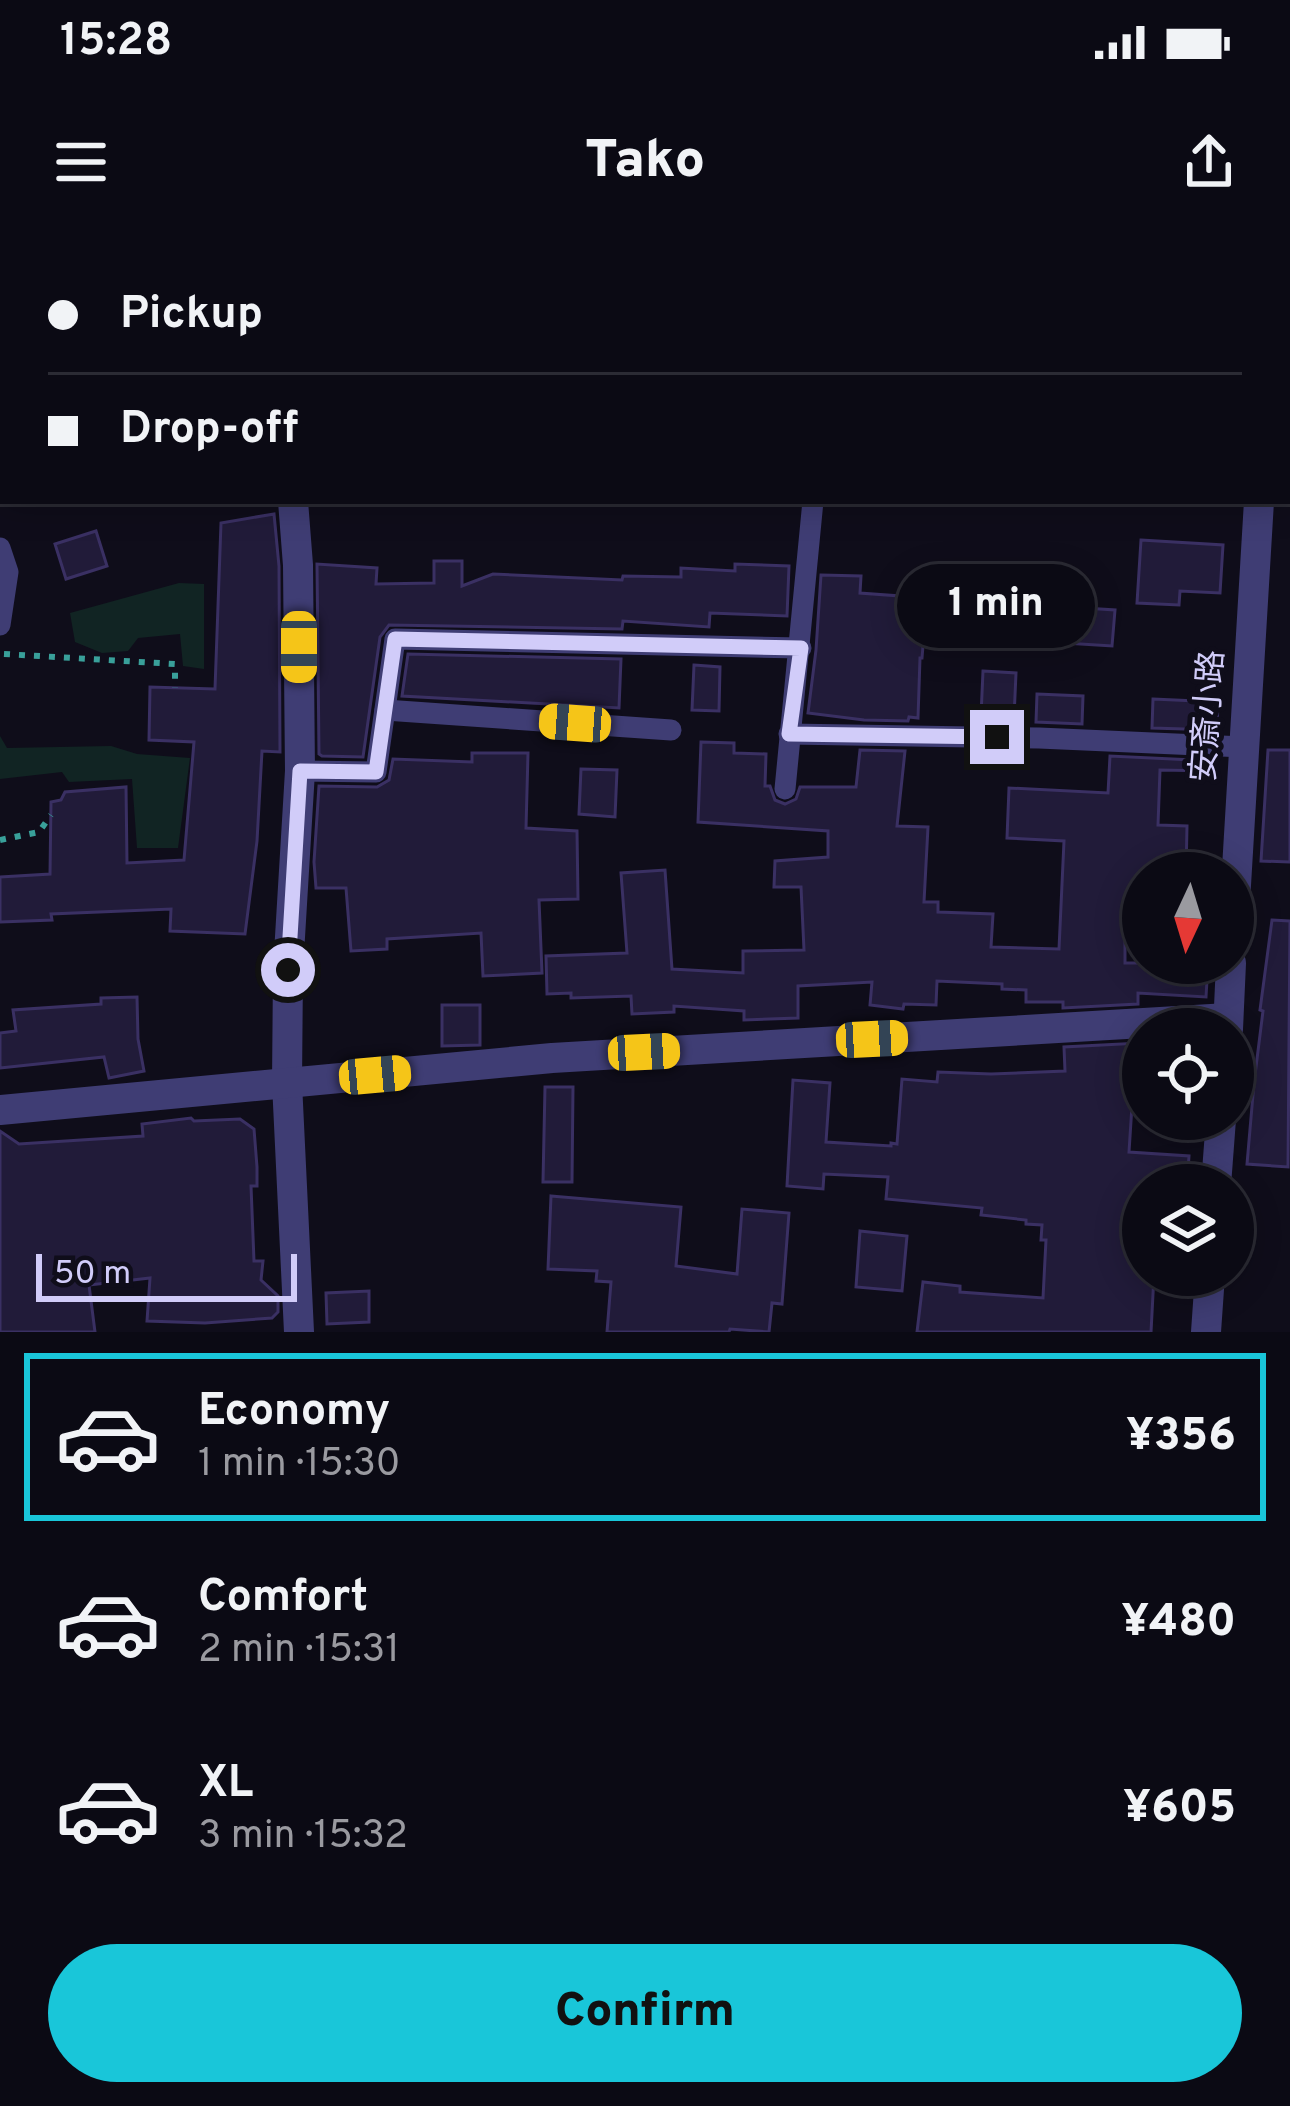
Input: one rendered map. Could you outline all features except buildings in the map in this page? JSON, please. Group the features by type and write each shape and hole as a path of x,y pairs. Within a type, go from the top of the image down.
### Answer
{"street":[{"path":"293,504 300,771 288,970 287,1083 299,1332"},
{"name":"安斎小路","path":"1238,852 1259,504"},
{"path":"0,1110 552,1058 1122,1029"},
{"path":"1206,1332 1209,1296"}],"lane":[{"path":"785,789 813,504"},
{"path":"0,548 8,572 0,625"},
{"path":"300,771 376,772 395,639 801,648"},
{"path":"385,710 670,730"},
{"path":"789,734 1244,747"}],"path":[{"path":"0,653 175,664 175,688"},
{"path":"0,840 39,832 51,814"}],"green space":[{"path":"179,583 204,584 204,669 183,666 180,634 138,638 128,651 102,653 75,642 70,613"},
{"path":"0,736 7,748 111,746 137,754 190,758 178,848 137,848 132,779 69,782 62,772 0,779"}],"route":[{"path":"288,970 300,771 376,772 395,639 801,648 789,734 997,737"}]}
